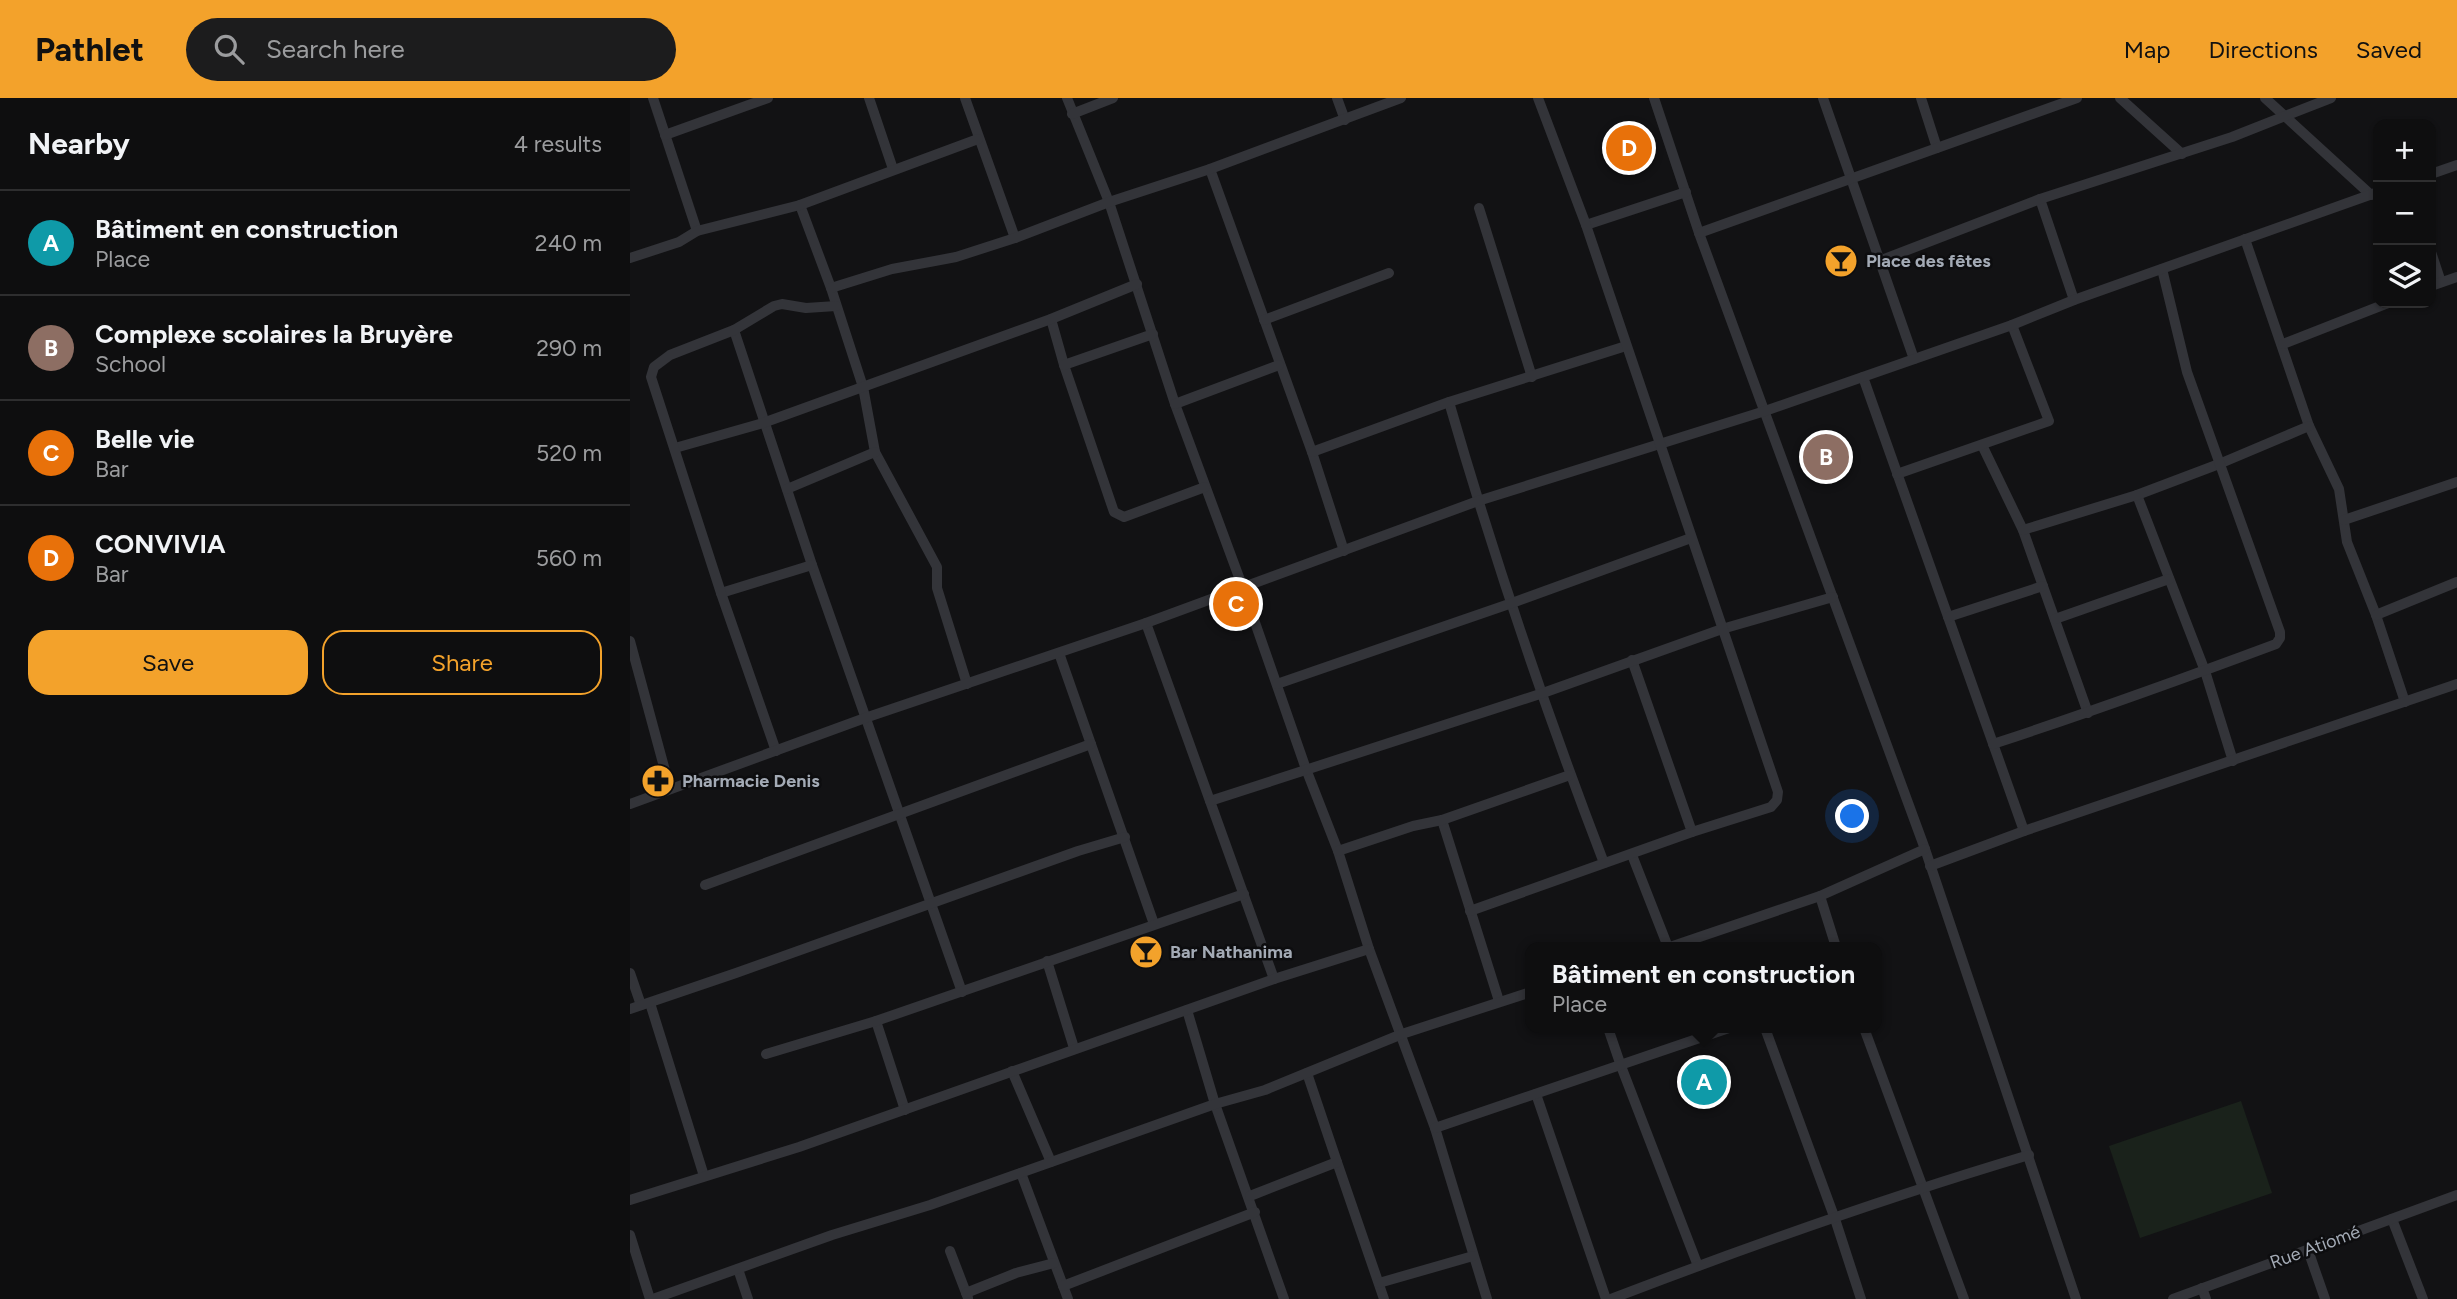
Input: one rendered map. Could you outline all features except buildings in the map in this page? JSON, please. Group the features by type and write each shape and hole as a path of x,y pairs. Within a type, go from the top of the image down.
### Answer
{"street":[{"path":"653,98 698,231"},
{"path":"665,135 768,98"},
{"path":"869,98 893,169"},
{"path":"965,98 1015,238"},
{"path":"1066,98 1109,202 1175,404 1338,852 1369,949 1436,1128 1487,1299"},
{"path":"1072,114 1113,98"},
{"path":"1337,98 1345,120"},
{"path":"831,288 892,269 956,257 1015,238 1401,98"},
{"path":"1470,911 1692,832 1771,807 1777,800 1778,792 1586,225 1538,98"},
{"path":"1654,98 1699,233 1925,849 2076,1299"},
{"path":"1823,98 1914,359"},
{"path":"1921,98 1937,148"},
{"path":"1699,233 2077,98"},
{"path":"2120,98 2182,154"},
{"path":"2265,98 2373,192"},
{"path":"1879,261 2040,200 2285,118 2331,98"},
{"path":"630,258 668,246 698,231 800,205 978,139"},
{"path":"2436,172 2457,165"},
{"path":"1210,169 1312,452 1344,551"},
{"path":"1586,225 1686,192"},
{"path":"630,804 865,718 1146,623 1478,501 1765,411 2012,325 2074,300 2373,193"},
{"path":"2040,200 2074,300"},
{"path":"800,205 831,288 863,387 876,452 937,567 937,588 967,684"},
{"path":"1479,208 1532,377"},
{"path":"2245,239 2309,426 2339,489 2347,542 2376,615 2405,702"},
{"path":"2436,267 2441,282"},
{"path":"1993,744 2205,671 2276,644 2280,638 2187,372 2162,269"},
{"path":"1264,320 1389,273"},
{"path":"2436,284 2457,277"},
{"path":"675,449 764,423 1051,319 1137,284"},
{"path":"776,751 650,377 654,367 670,355 734,330 782,304 806,308 836,306"},
{"path":"2283,344 2375,308"},
{"path":"1051,319 1064,365 1115,512 1124,517 1205,487"},
{"path":"1897,474 2049,421 2012,325"},
{"path":"734,330 812,565 962,992"},
{"path":"1064,365 1153,334"},
{"path":"1312,452 1449,402 1626,346"},
{"path":"1175,404 1279,365"},
{"path":"1863,377 2024,831"},
{"path":"1449,402 1512,603 1570,775 1604,863"},
{"path":"2023,530 2137,495 2309,426"},
{"path":"1982,444 2023,530 2088,713"},
{"path":"787,489 876,452"},
{"path":"2344,520 2457,482"},
{"path":"2137,495 2205,671 2233,761"},
{"path":"1277,684 1691,538"},
{"path":"722,593 812,565"},
{"path":"2055,619 2169,579"},
{"path":"2376,615 2457,582"},
{"path":"1948,617 2043,586"},
{"path":"1210,801 1543,693 1722,629 1833,597"},
{"path":"1146,623 1274,979"},
{"path":"630,641 670,789"},
{"path":"1059,653 1154,925"},
{"path":"1632,660 1692,832"},
{"path":"1930,866 2024,831 2457,684"},
{"path":"705,886 1091,744"},
{"path":"1338,852 1570,775"},
{"path":"1441,820 1499,1001"},
{"path":"630,1009 1078,851 1125,837"},
{"path":"1684,942 1820,896 1925,849"},
{"path":"1632,855 1667,942"},
{"path":"765,1054 876,1021 1244,894"},
{"path":"1820,896 1834,942"},
{"path":"630,1200 799,1147 1074,1048 1369,949"},
{"path":"1046,961 1074,1048"},
{"path":"630,973 646,1004 704,1176"},
{"path":"630,1236 651,1299 1051,1163 1215,1104 1265,1090 1402,1034 1525,994"},
{"path":"1187,1010 1215,1104 1250,1196 1284,1299"},
{"path":"876,1021 905,1110"},
{"path":"1610,1033 1698,1266"},
{"path":"1436,1128 1715,1033"},
{"path":"1767,1033 1835,1219 1861,1299"},
{"path":"1866,1033 1964,1299"},
{"path":"1012,1072 1051,1163"},
{"path":"1307,1073 1384,1299"},
{"path":"1536,1094 1606,1299"},
{"path":"1611,1299 1922,1187 2029,1155"},
{"path":"1250,1196 1337,1162"},
{"path":"1021,1173 1068,1299"},
{"name":"Rue Atiomé","path":"2174,1299 2457,1195"},
{"path":"1063,1286 1255,1212"},
{"path":"2392,1219 2423,1299"},
{"path":"2308,1250 2325,1299"},
{"path":"950,1251 967,1296 1016,1273 1054,1263"},
{"path":"1379,1283 1473,1255"},
{"path":"738,1269 748,1299"},
{"path":"2202,1288 2206,1299"}],"shaded area":[{"path":"2241,1101 2272,1193 2140,1238 2109,1146"}],"place":[{"name":"CONVIVIA","path":"1629,148"},
{"name":"Place des fêtes","path":"1841,261"},
{"name":"Complexe scolaires la Bruyère","path":"1826,457"},
{"name":"Belle vie","path":"1236,604"},
{"name":"Pharmacie Denis","path":"658,781"},
{"name":"Bar Nathanima","path":"1146,952"},
{"name":"Bâtiment en construction","path":"1704,1082"}]}
